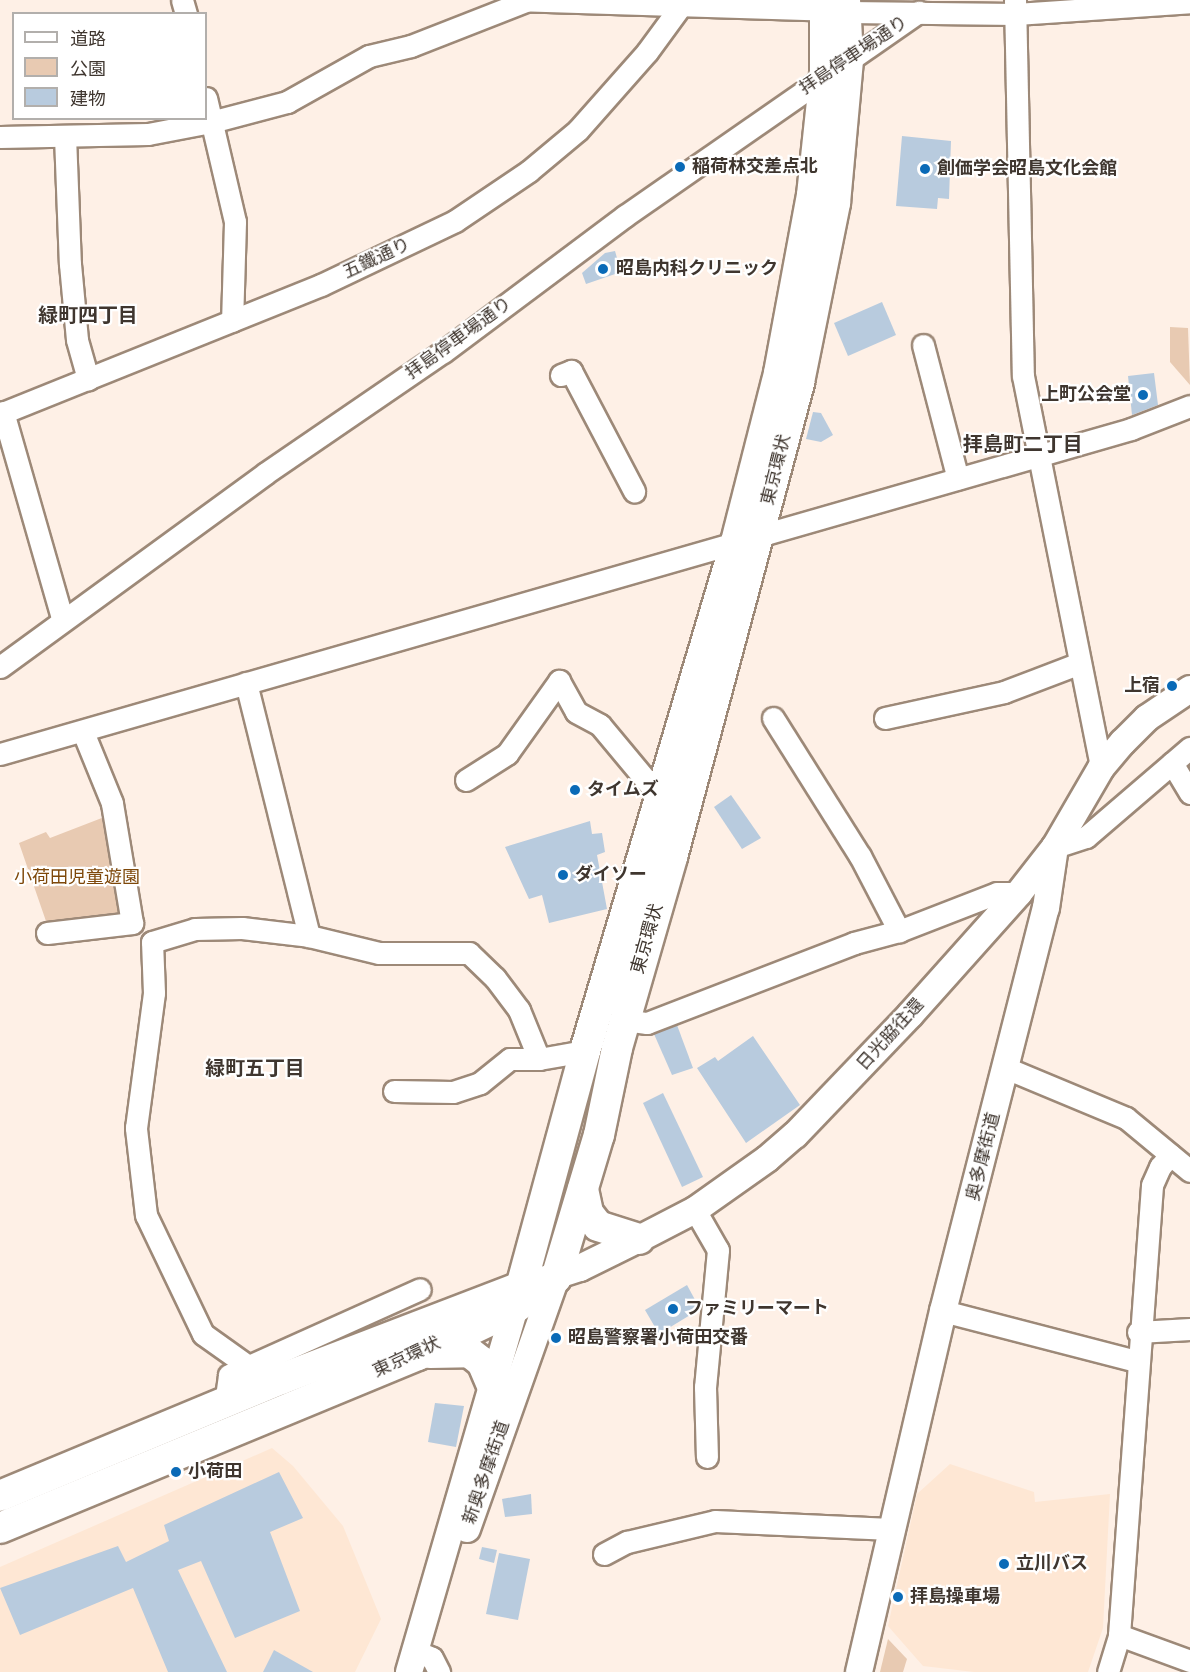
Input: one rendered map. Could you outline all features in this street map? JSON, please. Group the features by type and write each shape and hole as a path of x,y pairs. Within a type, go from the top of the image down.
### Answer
{"highway":[{"name":"東京環状","path":"517,1298 585,1051 660,797 799,382 835,203 836,5"},
{"name":"東京環状","path":"0,1528 260,1418 409,1359 556,1278 583,1189 625,1020 672,857 722,661 748,538"},
{"path":"583,1189 588,1213 597,1226 639,1239"},
{"name":"東京環状","path":"216,1407 517,1298"},
{"path":"409,1359 451,1350 469,1352 482,1362 492,1385"},
{"path":"5,1494 27,1464 100,1432 172,1403 194,1403 216,1407"}],"main road":[{"name":"奥多摩街道","path":"859,1672 943,1311 1046,908 1055,847 1101,768 1148,718 1190,689"},
{"name":"日光脇往還","path":"556,1278 694,1210 744,1177 795,1135 1019,893 1055,847"},
{"name":"新奥多摩街道","path":"424,1665 471,1518 556,1278"},
{"name":"新奥多摩街道","path":"424,1665 492,1385 517,1298"}],"street":[{"path":"516,0 836,5 919,12 1190,2"},
{"path":"0,137 148,134 211,122 287,102 369,56 411,46 526,1"},
{"name":"五鐵通り","path":"2,413 232,321 392,253 454,221 529,171 586,121 684,2"},
{"path":"1016,7 1023,376 1101,768"},
{"name":"拝島停車場通り","path":"0,667 266,473 443,352 625,216 919,12"},
{"path":"207,103 235,222 232,321"},
{"path":"65,136 70,274 77,340 88,379"},
{"path":"923,345 958,478"},
{"path":"561,375 571,371 634,491"},
{"path":"0,754 1131,429 1190,406"},
{"path":"2,413 63,621"},
{"path":"885,718 1004,692 1080,663"},
{"path":"466,780 507,754 559,681 576,712 600,725 660,797"},
{"path":"246,683 309,936"},
{"path":"773,718 860,856 899,931"},
{"path":"47,933 132,923 112,803 83,732"},
{"path":"1055,847 1086,837 1190,748"},
{"path":"1172,763 1190,793"},
{"path":"625,1020 647,1023 854,943 899,931 997,893 1019,893"},
{"path":"248,1366 203,1334 146,1215 136,1128 154,993 152,942 195,929 242,928 309,936 379,953 469,953 495,978 519,1010 539,1059"},
{"path":"394,1091 453,1092 480,1083 510,1059 539,1059 585,1051"},
{"path":"1006,1068 1126,1118 1190,1171"},
{"path":"1108,1672 1119,1635 1138,1332 1152,1185 1170,1155"},
{"path":"694,1210 718,1250 705,1387 707,1457"},
{"path":"216,1407 229,1375 420,1289"},
{"path":"943,1311 1136,1361"},
{"path":"1138,1332 1190,1329"},
{"path":"604,1554 627,1542 716,1521 891,1529"},
{"path":"1119,1635 1190,1661"}],"shaded area":[{"path":"272,1448 293,1466 343,1526 381,1619 355,1672 0,1672 0,1567"},
{"name":"立川バス","path":"950,1464 1034,1492 1035,1502 1110,1494 1103,1628 1088,1672 974,1672 923,1666 888,1626 917,1494"}],"green space":[{"path":"1170,327 1188,328 1190,385 1170,362"},
{"name":"小荷田児童遊園","path":"107,816 129,913 48,927 19,843 46,832 50,838"},
{"path":"888,1639 907,1659 903,1672 880,1672"}],"building":[{"name":"創価学会昭島文化会館","path":"902,136 951,141 949,199 938,198 937,209 896,206"},
{"path":"615,251 621,272 586,284 582,273 605,253"},
{"path":"882,302 896,335 848,356 834,323"},
{"name":"上町公会堂","path":"1154,373 1158,405 1132,415 1128,376"},
{"path":"813,412 821,413 833,435 821,442 806,439"},
{"path":"731,795 761,838 742,849 714,807"},
{"path":"590,821 592,834 602,833 605,852 597,855 607,909 549,923 542,895 529,899 505,847"},
{"path":"677,1025 693,1068 672,1075 654,1034"},
{"path":"753,1036 800,1105 746,1143 697,1068 715,1057 718,1061"},
{"path":"663,1093 703,1177 682,1187 643,1103"},
{"name":"ファミリーマート","path":"687,1285 700,1309 659,1334 645,1310"},
{"path":"435,1403 464,1406 456,1447 428,1442"},
{"path":"279,1472 303,1518 270,1532 300,1611 235,1638 201,1561 178,1570 227,1672 168,1672 133,1588 20,1635 0,1588 118,1546 126,1562 169,1541 164,1525"},
{"path":"531,1494 532,1514 505,1517 502,1499"},
{"path":"482,1547 497,1550 494,1563 479,1559"},
{"path":"499,1553 530,1559 518,1620 486,1614"},
{"path":"274,1650 313,1672 263,1672"}],"place":[{"name":"稲荷林交差点北","path":"680,167"},
{"name":"創価学会昭島文化会館","path":"925,169"},
{"name":"昭島内科クリニック","path":"603,269"},
{"name":"上町公会堂","path":"1143,395"},
{"name":"上宿","path":"1172,686"},
{"name":"タイムズ","path":"575,790"},
{"name":"ダイソー","path":"563,875"},
{"name":"ファミリーマート","path":"673,1309"},
{"name":"昭島警察署小荷田交番","path":"556,1338"},
{"name":"小荷田","path":"176,1472"},
{"name":"立川バス","path":"1004,1564"},
{"name":"拝島操車場","path":"898,1597"}],"district":[{"name":"緑町四丁目","path":"88,316"},
{"name":"拝島町二丁目","path":"1023,445"},
{"name":"緑町五丁目","path":"255,1069"}]}
